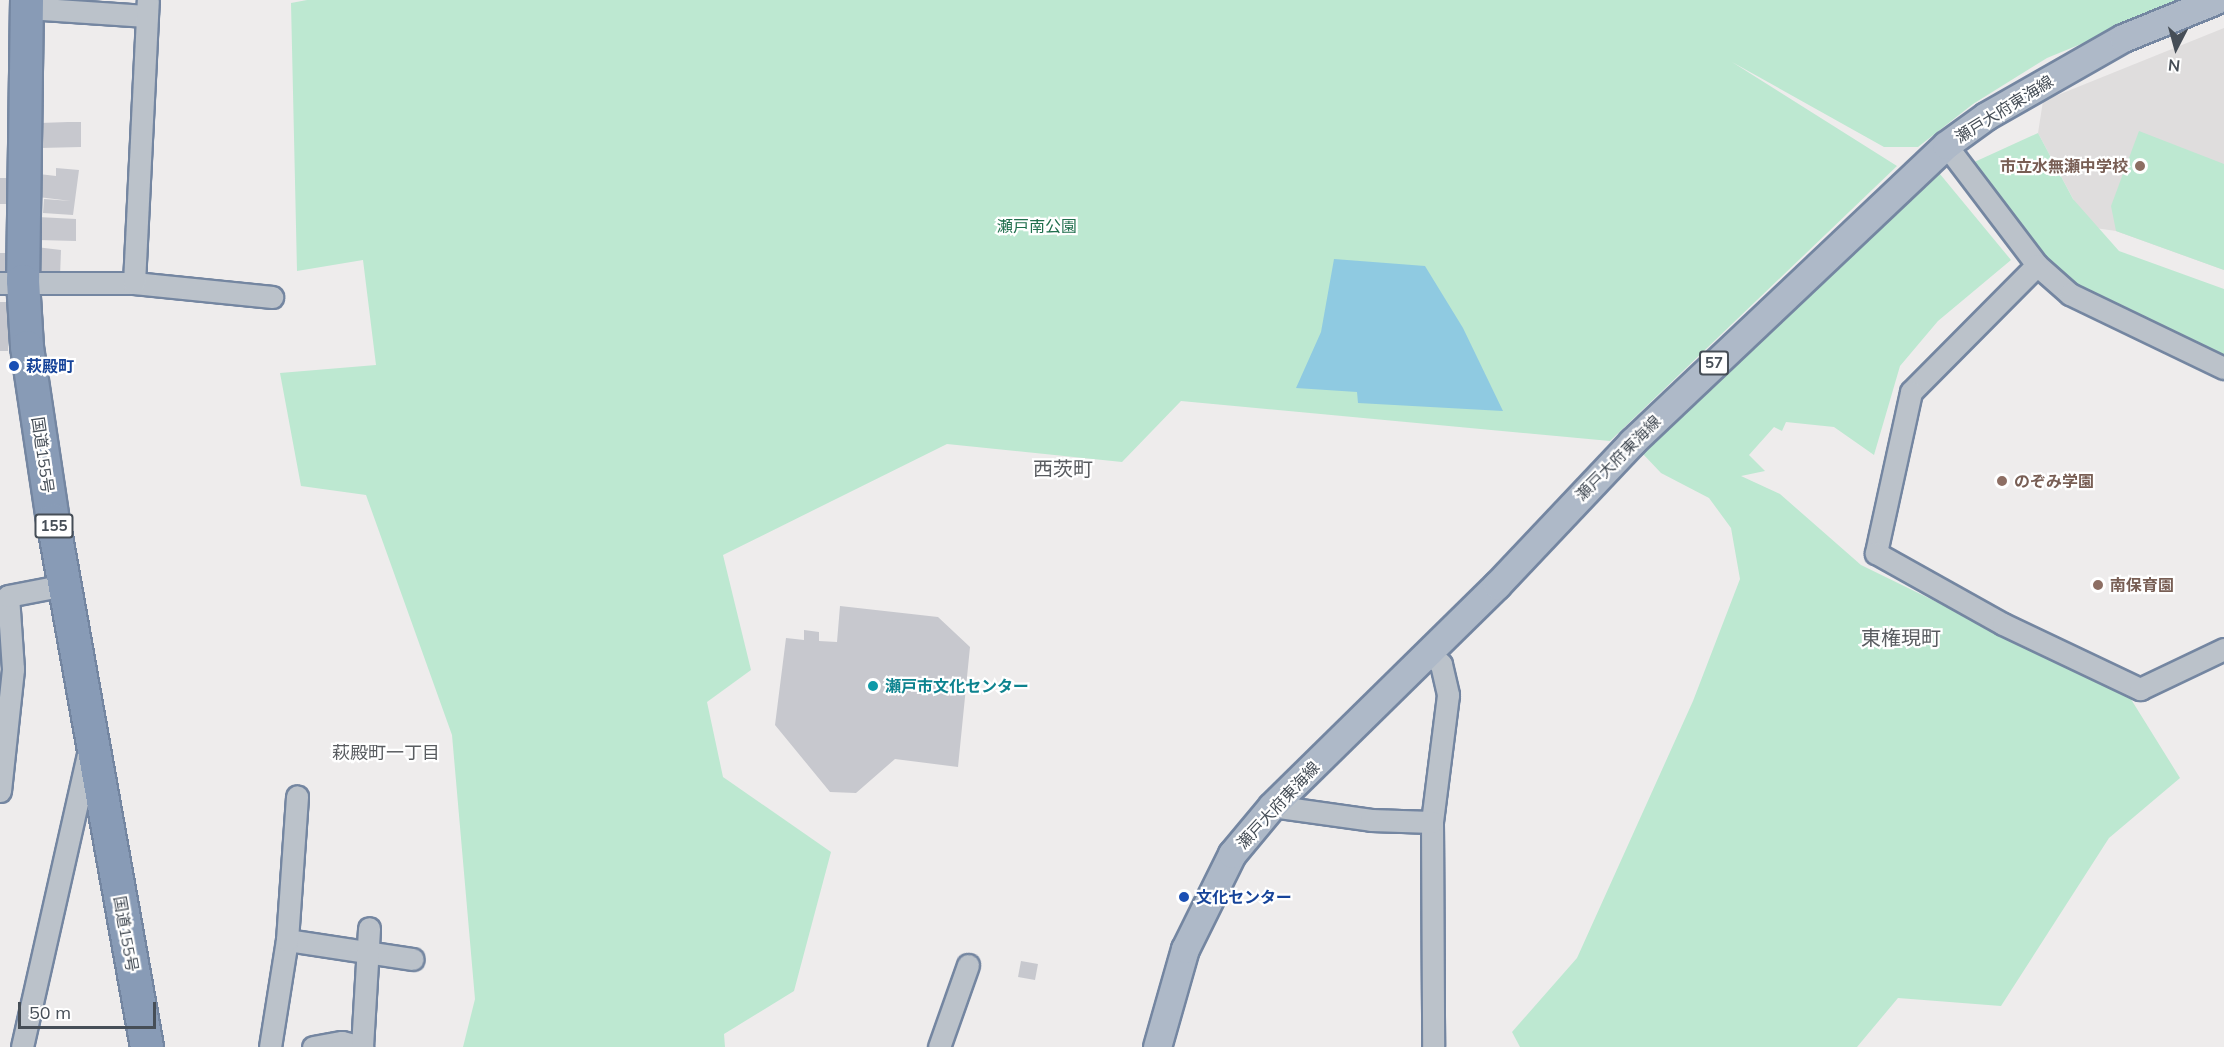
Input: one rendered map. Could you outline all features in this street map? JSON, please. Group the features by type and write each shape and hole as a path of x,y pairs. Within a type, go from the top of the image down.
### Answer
{"highway":[{"name":"国道155号","path":"27,4 11,282 27,348 65,585 147,1047"}],"main road":[{"name":"瀬戸大府東海線","path":"1157,1047 1185,949 1232,854 1272,807 1428,653 1632,442 1946,145 1986,116 2123,38 2216,0"}],"street":[{"path":"27,4 148,8 134,283"},
{"path":"1946,145 2037,265 2070,294 2224,368"},
{"path":"2037,265 1911,392 1876,553 2003,624 2140,689 2224,650"},
{"path":"11,282 134,283 272,297"},
{"path":"0,791 13,669 4,597 65,585"},
{"path":"1428,653 1440,664 1448,695 1432,822 1433,1047"},
{"path":"22,1047 92,737"},
{"path":"270,1047 287,940 297,796"},
{"path":"1272,807 1371,820 1432,822"},
{"path":"313,1047 342,1042 362,1047 369,928"},
{"path":"287,940 413,958"},
{"path":"939,1047 968,965"}],"shaded area":[{"name":"市立水無瀬中学校","path":"2224,28 2224,270 2116,231 2088,227 2038,133 2043,101"}],"green space":[{"name":"瀬戸南公園","path":"307,0 2188,0 2047,58 1973,104 1918,147 1884,147 1732,62 1897,166 1610,441 1181,401 1122,462 947,444 723,555 751,670 707,702 723,777 831,852 794,991 724,1034 725,1047 463,1047 475,999 452,735 366,495 301,486 280,373 376,365 363,260 297,271 291,3"},
{"path":"2139,131 2224,164 2224,270 2116,231 2111,206"},
{"path":"2038,133 2073,199 2119,251 2224,289 2224,362 2051,277 1970,164"},
{"path":"1935,168 2011,260 1938,321 1900,366 1874,455 1834,427 1786,422 1782,431 1774,427 1749,455 1765,471 1741,476 1780,494 1861,565 2129,696 2180,778 2109,838 2001,1006 1898,998 1857,1047 1520,1047 1512,1032 1577,958 1693,701 1740,579 1731,528 1709,498 1661,473 1643,454"}],"water":[{"path":"1334,259 1425,266 1463,328 1503,411 1358,403 1357,392 1296,388 1321,332"}],"building":[{"path":"81,122 81,147 40,148 40,123"},
{"path":"56,168 79,170 73,215 43,213 44,199 71,201 38,197 39,174 56,176"},
{"path":"0,178 10,178 11,204 0,204"},
{"path":"38,217 76,219 76,241 38,240"},
{"path":"36,247 61,250 60,277 35,271"},
{"path":"0,253 10,253 9,278 0,277"},
{"path":"0,302 8,302 8,351 0,351"},
{"name":"瀬戸市文化センター","path":"840,606 938,617 970,647 958,767 895,759 856,793 830,792 775,725 786,638 804,640 804,630 819,632 819,641 837,642"},
{"path":"1021,961 1038,964 1035,980 1018,977"}],"place":[{"name":"市立水無瀬中学校","path":"2140,166"},
{"name":"萩殿町","path":"14,366"},
{"name":"のぞみ学園","path":"2002,481"},
{"name":"南保育園","path":"2098,585"},
{"name":"瀬戸市文化センター","path":"873,686"},
{"name":"文化センター","path":"1184,897"}],"district":[{"name":"西茨町","path":"1063,468"},
{"name":"東権現町","path":"1901,637"},
{"name":"萩殿町一丁目","path":"386,753"}]}
